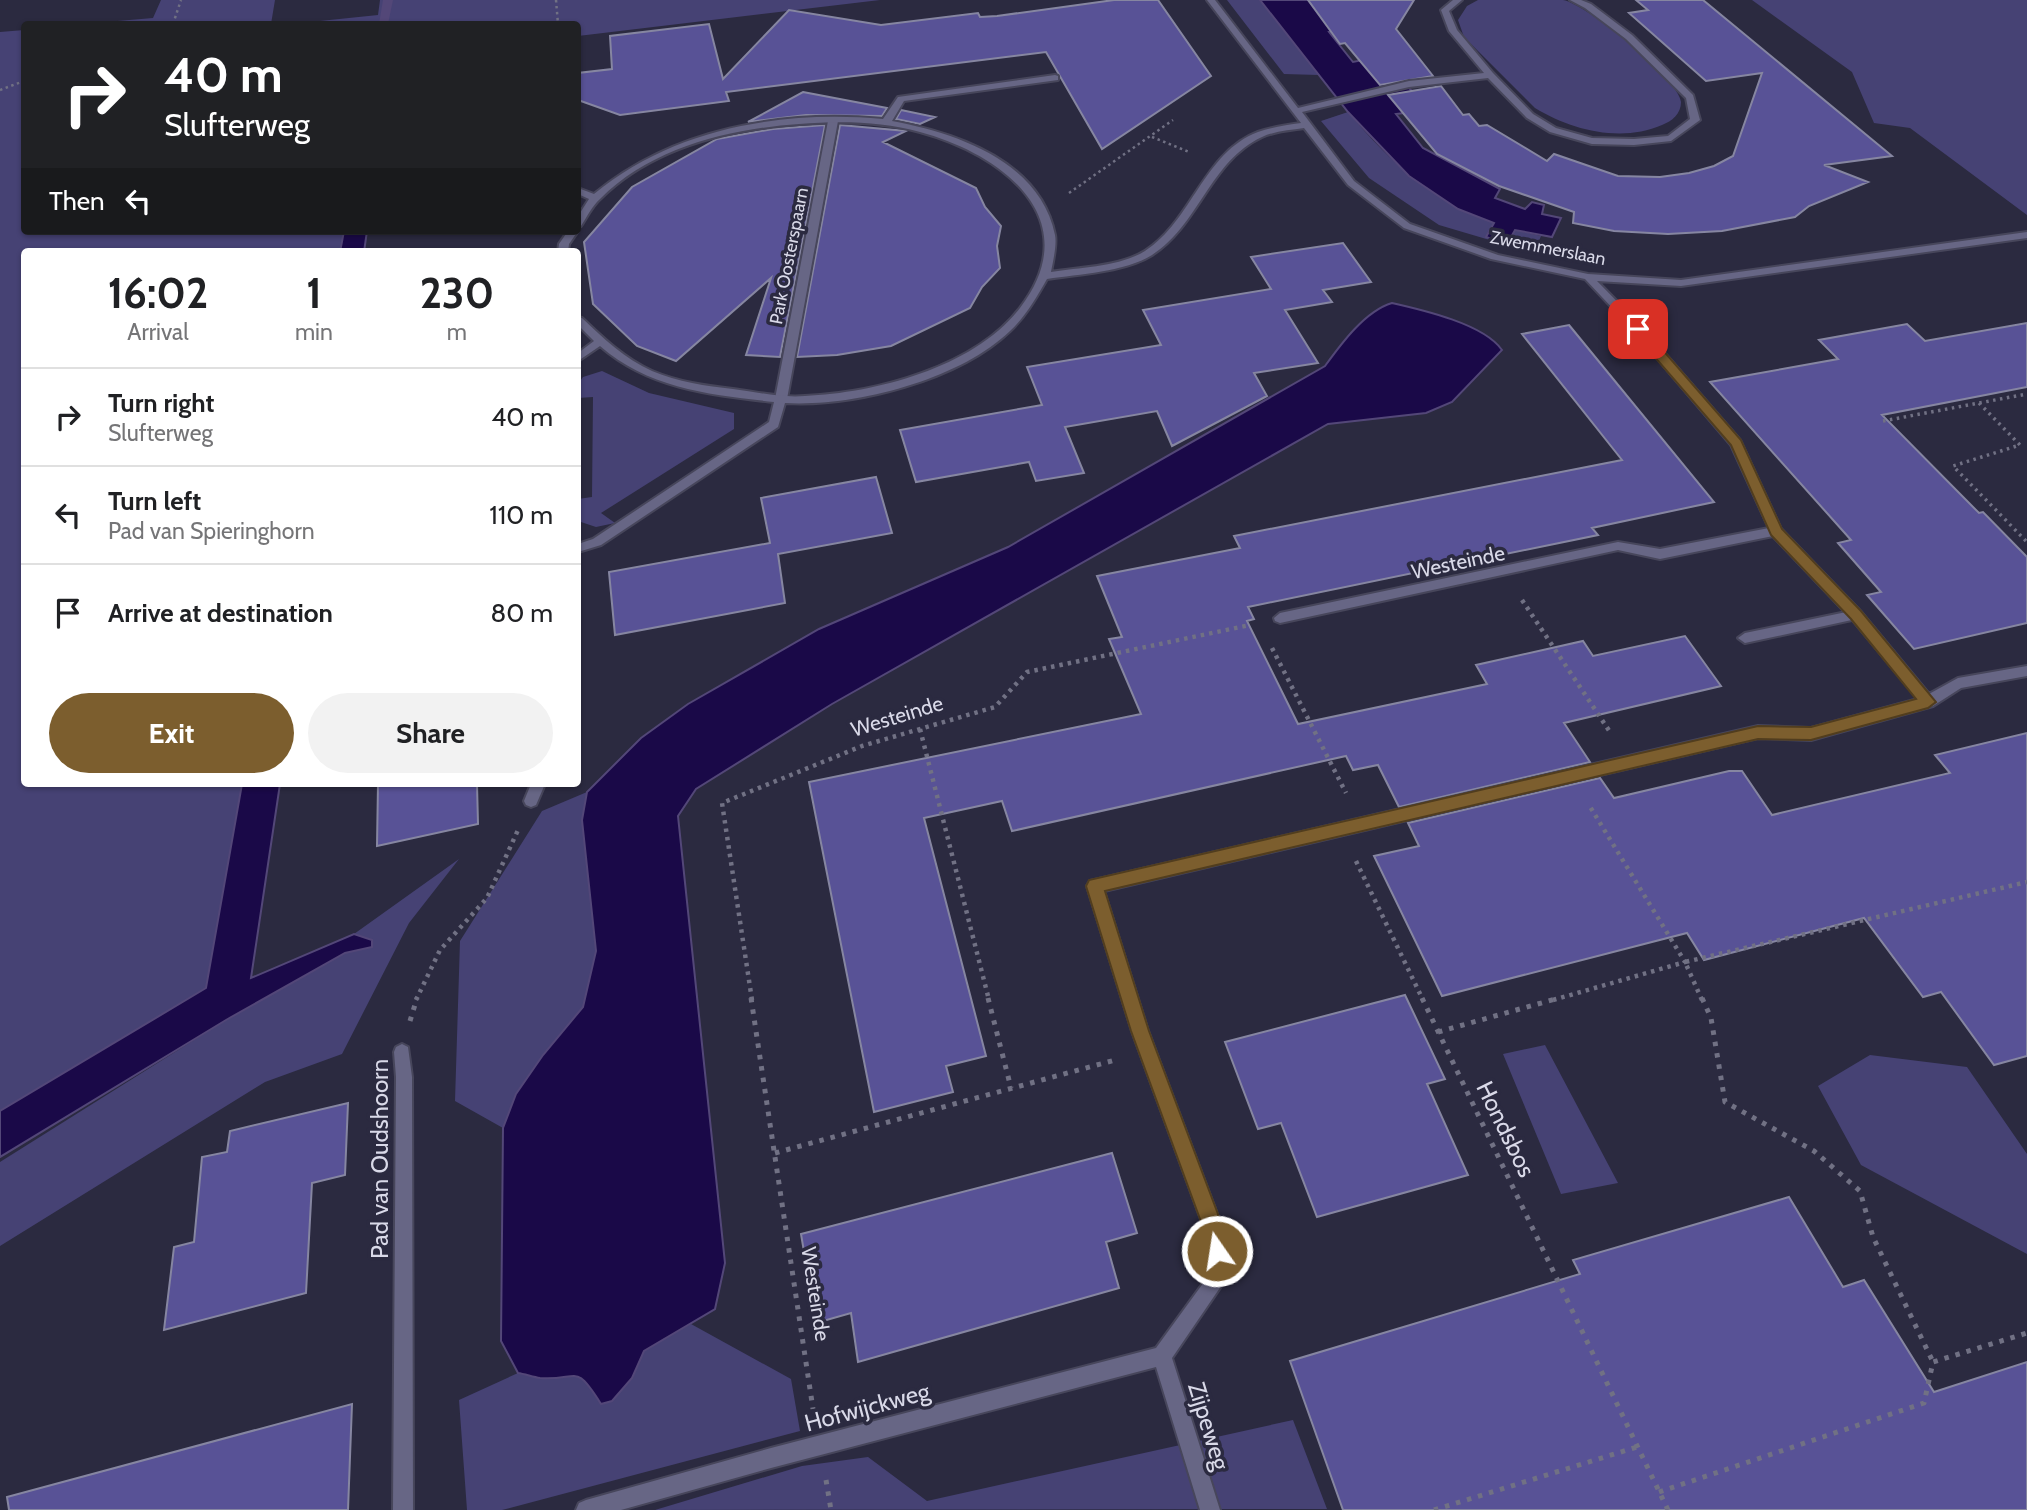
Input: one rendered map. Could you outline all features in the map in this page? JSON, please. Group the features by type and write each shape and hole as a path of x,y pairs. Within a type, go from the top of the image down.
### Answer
{"street":[{"name":"Zwemmerslaan","path":"1210,0 1351,183 1408,226 1495,257 1588,277 1681,283 2027,235"},
{"path":"1458,0 1445,10 1453,31 1490,75 1530,116 1553,130 1592,141 1634,142 1671,138 1695,120 1690,97 1629,37 1588,6 1574,0"},
{"path":"1296,110 1426,81 1490,75"},
{"path":"886,122 901,99 1055,78"},
{"name":"Park Oosterspaarn","path":"581,547 597,542 774,424 814,237 832,121"},
{"path":"581,219 595,198 621,178 653,159 700,138 769,124 886,122 950,139 986,154 1016,173 1045,210 1051,250 1046,275 1025,310 995,339 930,374 882,388 804,400 690,387 639,369 600,341 581,323"},
{"path":"1046,275 1109,265 1149,253 1181,224 1219,165 1259,135 1306,125"},
{"path":"581,192 595,198"},
{"path":"1588,277 1638,329 1736,443 1776,531 1856,615 1928,702"},
{"path":"581,356 600,341"},
{"name":"Westeinde","path":"1280,618 1618,547 1660,554 1776,531"},
{"path":"1745,638 1856,615"},
{"path":"1162,1356 1221,1273 1214,1230 1148,1051 1095,886 1758,732 1811,734 1928,702 1958,683 2027,671"},
{"path":"531,801 537,787"},
{"name":"Pad van Oudshoorn","path":"402,1052 403,1510"},
{"name":"Hofwijckweg","path":"586,1510 1162,1356"},
{"name":"Zijpeweg","path":"1162,1356 1210,1510"}],"path":[{"path":"174,21 181,0"},
{"path":"556,0 558,21"},
{"path":"0,90 21,82"},
{"path":"1045,210 1173,120"},
{"path":"1151,136 1219,165"},
{"path":"1883,421 2027,394"},
{"path":"1979,403 2020,445 1953,466 2027,542"},
{"path":"1504,573 1630,762"},
{"name":"Westeinde","path":"831,1510 819,1446 722,803 862,746 995,707 1027,673 1280,618"},
{"path":"1259,623 1361,824"},
{"path":"919,729 1011,1088"},
{"path":"1571,775 1685,962 1711,1018 1725,1102 1814,1151 1860,1191 1873,1237 1933,1362 1924,1403 1659,1492"},
{"name":"Pad van Oudshoorn","path":"402,1052 416,1000 440,950 486,898 531,801"},
{"name":"Hondsbos","path":"1340,828 1668,1510"},
{"path":"1438,1032 1685,962 2027,882"},
{"path":"775,1153 1148,1051"},
{"path":"1933,1362 2027,1333"},
{"path":"1434,1510 1637,1447"}],"shaded area":[{"path":"161,0 275,0 272,21 118,21 153,18"},
{"path":"380,0 880,0 581,36 581,21 320,21 378,15"},
{"path":"1227,0 1263,0 1319,75 1284,74"},
{"path":"1260,0 1334,0 1334,31 1329,32 1353,62 1378,57 1414,93 1412,112 1396,114 1423,148 1500,189 1495,198 1525,209 1532,202 1544,205 1542,214 1561,218 1552,237 1515,230 1507,244 1486,237 1494,223 1458,209 1409,176 1348,112"},
{"path":"1478,0 1563,0 1575,5 1611,28 1666,77 1677,91 1681,102 1678,113 1666,123 1630,133 1597,132 1549,116 1535,108 1464,37 1458,20 1467,6"},
{"path":"1752,0 2027,0 2027,215 1910,128 1874,123 1852,72"},
{"path":"21,30 21,235 345,235 343,248 21,248 21,787 262,787 231,991 0,1128 0,32"},
{"path":"1348,112 1413,178 1450,202 1494,223 1487,237 1506,244 1515,230 1541,236 1534,253 1439,225 1369,178 1321,121"},
{"path":"343,235 366,235 365,248 341,248"},
{"path":"1392,303 1436,314 1467,326 1482,333 1502,350 1452,402 1426,413 1328,424 832,704 696,789 678,816 725,1263 715,1309 644,1351 632,1378 612,1401 601,1404 586,1382 575,1376 540,1378 518,1373 501,1341 503,1128 516,1094 543,1055 583,1007 596,951 582,820 587,792 641,738 688,704 819,629 1008,547 1325,366 1363,321"},
{"path":"602,371 649,393 734,413 734,429 601,513 615,523 596,527 581,522 581,499 592,497 593,397 581,398 583,377"},
{"path":"241,787 280,787 251,978 354,934 372,940 372,947 345,953 226,1020 0,1157 0,1111 206,988"},
{"path":"587,792 596,951 583,1007 503,1128 455,1101 460,941 542,811"},
{"path":"459,859 409,923 342,1054 265,1082 0,1246 0,1162 226,1020 345,953 371,947 372,940 354,934"},
{"path":"1545,1045 1618,1183 1561,1194 1503,1054"},
{"path":"1870,1055 1967,1067 2027,1154 2027,1254 1861,1165 1818,1086"},
{"path":"691,1324 791,1379 800,1431 502,1510 467,1510 459,1400 518,1373 573,1374 587,1382"},
{"path":"1293,1420 1327,1509 655,1510 802,1466 868,1457 927,1501"}],"building":[{"path":"1114,0 1158,0 1211,76 1102,149 1046,52 726,92 729,101 620,115 581,101 581,73 612,69 610,36 709,24 723,79 789,10 881,25 978,13 980,17"},
{"path":"1308,0 1414,0 1396,29 1433,76 1380,85 1345,43 1340,44"},
{"path":"1636,0 1703,0 1892,156 1824,165 1868,182 1809,206 1795,217 1722,231 1668,234 1614,231 1573,223 1574,212 1499,186 1437,154 1388,95 1441,86 1463,115 1469,114 1479,126 1487,125 1547,161 1554,154 1618,176 1660,177 1689,173 1714,166 1733,156 1762,73 1706,81 1629,13 1648,10"},
{"path":"803,92 887,108 882,116 806,115 748,122"},
{"path":"901,110 935,117 920,124 896,119"},
{"path":"825,125 780,357 746,355 771,278 676,361 637,346 593,304 584,242 632,187 717,139 773,129"},
{"path":"840,125 906,131 883,142 976,188 985,207 1001,226 997,246 1000,268 982,287 970,308 891,346 837,355 797,357"},
{"path":"1343,243 1371,282 1323,290 1332,302 1285,310 1318,363 1254,373 1267,396 1172,446 1157,411 1065,427 1084,473 1036,481 1029,462 916,482 900,430 1042,405 1027,367 1161,345 1143,310 1271,289 1251,257"},
{"path":"2027,323 2027,387 1882,415 1979,513 1983,512 2027,557 2027,623 1914,649 1867,595 1881,592 1838,543 1851,540 1710,382 1838,359 1819,340 1907,324 1925,341"},
{"path":"1569,325 1714,502 1592,528 1598,535 1248,607 1254,619 1247,621 1298,724 1487,684 1476,665 1583,641 1593,656 1685,636 1721,686 1564,723 1590,762 1399,807 1378,765 1353,770 1346,756 1012,831 1002,801 924,818 986,1056 946,1066 953,1092 874,1112 809,782 1141,714 1109,639 1122,637 1097,576 1240,548 1234,536 1622,460 1522,334"},
{"path":"876,477 892,533 778,554 785,603 615,635 609,572 770,543 761,498"},
{"path":"2027,733 2027,1056 1994,1065 1941,992 1923,997 1864,918 1704,960 1687,933 1442,996 1374,856 1419,846 1408,823 1600,778 1614,798 1729,771 1742,771 1772,815 1950,773 1935,755"},
{"path":"378,787 477,787 478,824 377,846"},
{"path":"1405,995 1445,1079 1427,1084 1468,1175 1317,1217 1281,1123 1258,1129 1225,1042"},
{"path":"348,1103 345,1175 312,1183 306,1293 164,1330 174,1247 194,1242 202,1157 227,1152 230,1131"},
{"path":"1112,1153 1137,1233 1106,1242 1119,1288 858,1362 851,1313 816,1323 801,1234"},
{"path":"1789,1197 1843,1287 1864,1280 1934,1392 2027,1362 2027,1510 1343,1510 1290,1361 1580,1274 1573,1260"},
{"path":"352,1404 348,1510 9,1510 7,1497"}],"waterway":[{"path":"384,21 388,0"}],"route":[{"path":"1217,1251 1214,1230 1198,1182 1140,1031 1095,886 1758,732 1811,734 1928,702 1856,615 1776,531 1736,443 1638,329"}]}
